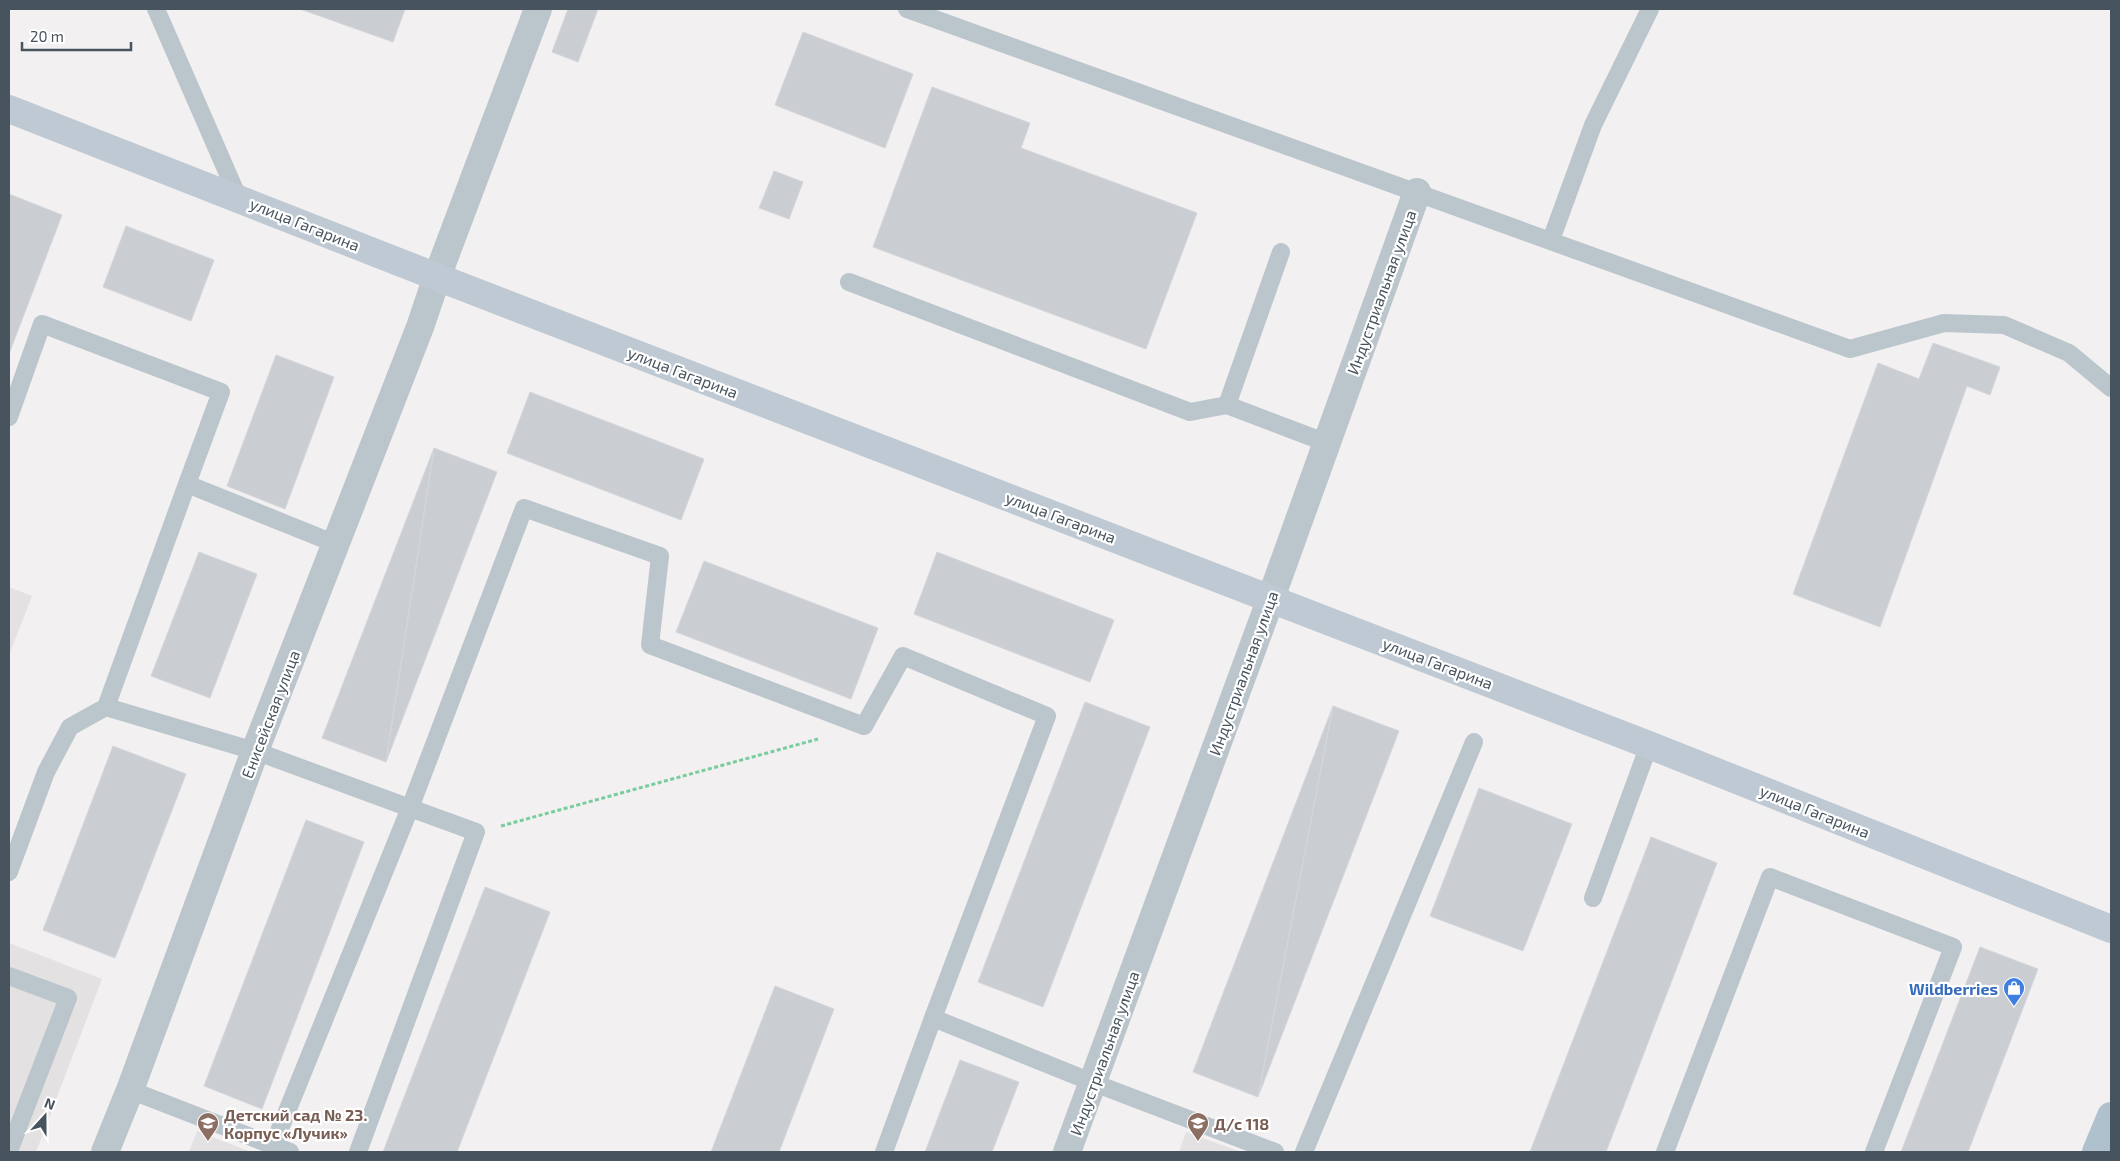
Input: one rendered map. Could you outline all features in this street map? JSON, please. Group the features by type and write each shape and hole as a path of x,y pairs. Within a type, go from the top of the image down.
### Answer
{"main road":[{"name":"улица Гагарина","path":"9,109 437,277 1649,745 2111,928"},
{"path":"2096,1152 2111,1116"}],"street":[{"name":"Енисейская улица","path":"105,1152 130,1090 255,751 336,544 538,9"},
{"name":"Индустриальная улица","path":"1068,1152 1271,598 1417,192"}],"lane":[{"path":"156,9 238,198"},
{"path":"907,9 1850,349 1944,323 2004,325 2069,353 2111,388"},
{"path":"1551,240 1593,125 1650,9"},
{"path":"1227,405 1281,252"},
{"path":"849,282 1190,412 1227,405 1327,442"},
{"path":"9,417 42,324 221,392 106,707 70,727 46,772 9,872"},
{"path":"187,484 336,544"},
{"path":"273,1146 410,808 524,508 660,556 650,645 864,726 903,656 1047,716 884,1152"},
{"path":"106,707 255,751 476,832 358,1152"},
{"path":"1304,1152 1474,742"},
{"path":"1594,898 1649,745"},
{"path":"1665,1152 1770,877 1953,947 1874,1152"},
{"path":"9,976 68,998 9,1151"},
{"path":"934,1018 1094,1083 1275,1152"},
{"path":"130,1090 290,1152"}],"path":[{"path":"476,832 864,726"}],"shaded area":[{"path":"9,587 32,596 9,655"},
{"path":"9,943 102,979 36,1152 9,1152"},
{"name":"Детский сад № 23. Корпус «Лучик»","path":"197,1131 251,1152 189,1152"},
{"name":"Д/с 118","path":"1186,1132 1241,1152 1179,1152"}],"building":[{"path":"300,9 405,9 393,42"},
{"path":"568,9 598,9 578,62 552,52"},
{"path":"803,32 913,74 885,148 775,105"},
{"path":"932,87 1030,123 1021,148 1197,213 1146,349 873,247"},
{"path":"774,171 803,182 789,219 759,208"},
{"path":"9,194 62,215 9,354"},
{"path":"126,226 214,260 191,321 103,287"},
{"path":"1933,343 2000,367 1990,395 1967,386 1880,627 1793,594 1878,363 1919,379"},
{"path":"276,355 334,377 285,509 227,486"},
{"path":"530,392 704,459 681,520 507,453"},
{"path":"434,448 497,472 386,762"},
{"path":"434,448 386,762 322,738"},
{"path":"199,552 257,574 210,698 151,676"},
{"path":"937,552 1114,620 1090,682 914,614"},
{"path":"704,561 878,628 851,699 676,632"},
{"path":"1085,702 1150,727 1043,1007 978,982"},
{"path":"1333,706 1258,1097 1193,1072"},
{"path":"1333,706 1399,731 1258,1097"},
{"path":"113,746 186,774 115,958 43,930"},
{"path":"1479,788 1572,824 1523,951 1430,916"},
{"path":"306,820 364,842 262,1109 204,1086"},
{"path":"1651,837 1717,863 1606,1152 1530,1152"},
{"path":"485,887 550,912 457,1152 383,1152"},
{"path":"1980,947 2038,969 1968,1152 1901,1152"},
{"path":"775,986 834,1009 779,1152 711,1152"},
{"path":"960,1060 1019,1082 992,1152 925,1152"}],"place":[{"name":"Wildberries","path":"2014,1007"},
{"name":"Детский сад № 23. Корпус «Лучик»","path":"208,1142"},
{"name":"Д/с 118","path":"1198,1142"}]}
